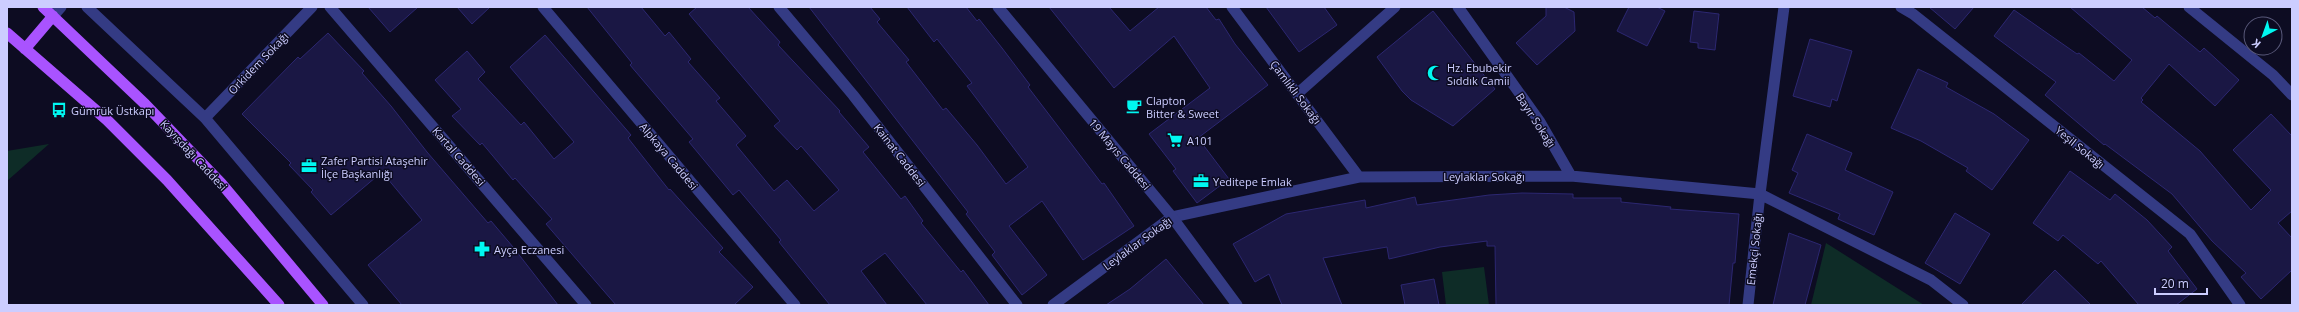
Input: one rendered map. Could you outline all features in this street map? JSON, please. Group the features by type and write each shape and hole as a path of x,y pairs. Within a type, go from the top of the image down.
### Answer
{"main road":[{"name":"Kayışdağı Caddesi","path":"43,7 145,104 221,183 323,305"},
{"path":"26,49 54,16"},
{"path":"7,33 107,120 167,180 279,305"}],"street":[{"path":"54,16 61,7"},
{"path":"86,7 205,118 363,305"},
{"name":"Orkidem Sokağı","path":"205,118 312,7"},
{"name":"Kartal Caddesi","path":"330,7 586,305"},
{"name":"Alpkaya Caddesi","path":"543,7 795,305"},
{"name":"Kainat Caddesi","path":"779,7 853,95 1017,305"},
{"name":"19 Mayıs Caddesi","path":"998,7 1172,217 1237,305"},
{"name":"Çamlıklı Sokağı","path":"1232,7 1359,177"},
{"path":"1297,94 1395,7"},
{"name":"Bayır Sokağı","path":"1458,7 1540,122 1571,176"},
{"path":"1784,7 1760,194 1931,280 1963,305"},
{"name":"Yeşil Sokağı","path":"1901,7 1913,14 2190,234 2240,305"},
{"path":"2190,7 2274,75 2292,95"},
{"name":"Leylaklar Sokağı","path":"1053,305 1172,217 1359,177 1571,176 1760,194"},
{"name":"Emekçi Sokağı","path":"1748,305 1760,194"}],"green space":[{"path":"49,144 7,181 7,151"},
{"path":"1826,243 1924,305 1811,305"},
{"path":"1484,267 1489,305 1446,305 1442,272"}],"building":[{"path":"368,7 418,7 390,32"},
{"path":"457,7 490,7 472,24"},
{"path":"587,7 641,7 665,36 669,32 691,59 688,62 720,98 716,101 746,136 736,145 774,191 787,180 814,211 839,190 801,146 797,150 774,126 780,121 689,14 697,7 748,7 780,42 778,45 840,111 839,112 869,147 863,152 901,199 905,196 923,221 921,223 961,272 963,270 989,305 927,305 885,253 861,271 887,305 830,305 779,242 781,240 739,190 733,195 689,142 693,139 630,65 632,63"},
{"path":"809,7 870,7 880,19 877,22 909,60 906,62 943,110 946,108 977,145 1006,184 1028,167 967,86 972,83 937,39 934,42 907,7 966,7 977,21 979,19 1002,48 1030,85 1028,87 1102,184 1104,183 1134,226 1083,260 1042,201 1009,226 1047,275 1022,295 992,255 995,252 966,214 968,212"},
{"path":"1049,7 1109,7 1130,31 1159,7 1206,7 1216,20 1219,19 1235,44 1268,85 1198,138 1229,179 1197,203 1173,171 1176,169 1149,134 1210,88 1174,36 1114,88"},
{"path":"1266,7 1324,7 1337,25 1299,52"},
{"path":"1546,7 1564,7 1574,12 1575,31 1537,65 1516,43 1546,16"},
{"path":"1629,7 1657,7 1665,11 1647,46 1617,31"},
{"path":"1929,7 1974,7 1955,29"},
{"path":"2070,7 2142,7 2155,18 2157,16 2200,52 2204,48 2239,80 2215,106 2169,64 2141,98 2143,100 2141,102 2200,151 2251,210 2271,190 2233,150 2271,114 2292,136 2292,211 2278,223 2292,238 2292,270 2261,299 2241,277 2246,273 2212,241 2172,194 2105,144 2104,145 2045,95 2056,82 1994,36 2014,10 2077,54 2079,53 2114,81 2132,60"},
{"name":"Hz. Ebubekir Sıddık Camii","path":"1433,11 1495,89 1453,126 1411,100 1402,91 1377,57"},
{"path":"1694,11 1719,14 1715,50 1698,48 1698,43 1690,42"},
{"path":"328,33 364,71 362,73 488,223 491,221 513,247 558,305 402,305 368,265 422,220 382,172 331,215 311,192 313,190 289,165 291,163 242,114 298,57 300,59"},
{"path":"545,35 631,135 628,138 669,190 670,189 723,248 719,252 753,287 734,305 616,305 546,224 552,219 515,178 513,180 482,143 480,145 452,116 461,109 435,80 467,51 485,72 478,79 521,125 524,122 554,159 574,142 510,67"},
{"path":"1810,39 1852,51 1837,101 1832,99 1830,107 1793,96"},
{"path":"1918,69 1948,83 1946,87 1994,114 2029,140 1992,190 1966,171 1968,168 1921,141 1891,128"},
{"path":"1807,134 1852,153 1845,170 1893,192 1874,235 1838,219 1840,214 1789,193 1798,173 1792,170"},
{"path":"2070,171 2110,200 2115,194 2147,220 2172,247 2168,251 2197,289 2176,305 2139,305 2101,261 2098,264 2063,235 2058,241 2033,223"},
{"path":"1522,193 1573,194 1573,198 1621,198 1621,202 1671,207 1670,209 1739,214 1735,263 1733,263 1729,305 1496,305 1495,246 1487,246 1487,241 1440,247 1389,259 1387,247 1323,258 1342,305 1282,305 1269,274 1255,282 1233,244 1286,214 1365,200 1366,208 1415,197 1417,205 1489,195"},
{"path":"1955,213 1990,234 1960,284 1925,263"},
{"path":"1789,233 1821,245 1805,305 1773,305"},
{"path":"1166,259 1204,305 1106,305 1130,289"},
{"path":"2055,270 2091,305 2021,305"},
{"path":"1434,279 1439,305 1405,305 1401,285"}],"place":[{"name":"Hz. Ebubekir Sıddık Camii","path":"1435,73"},
{"name":"Clapton Bitter & Sweet","path":"1134,106"},
{"name":"Gümrük Üstkapı","path":"59,110"},
{"name":"A101","path":"1175,140"},
{"name":"Zafer Partisi Ataşehir İlçe Başkanlığı","path":"309,166"},
{"name":"Yeditepe Emlak","path":"1201,181"},
{"name":"Ayça Eczanesi","path":"482,249"}]}
